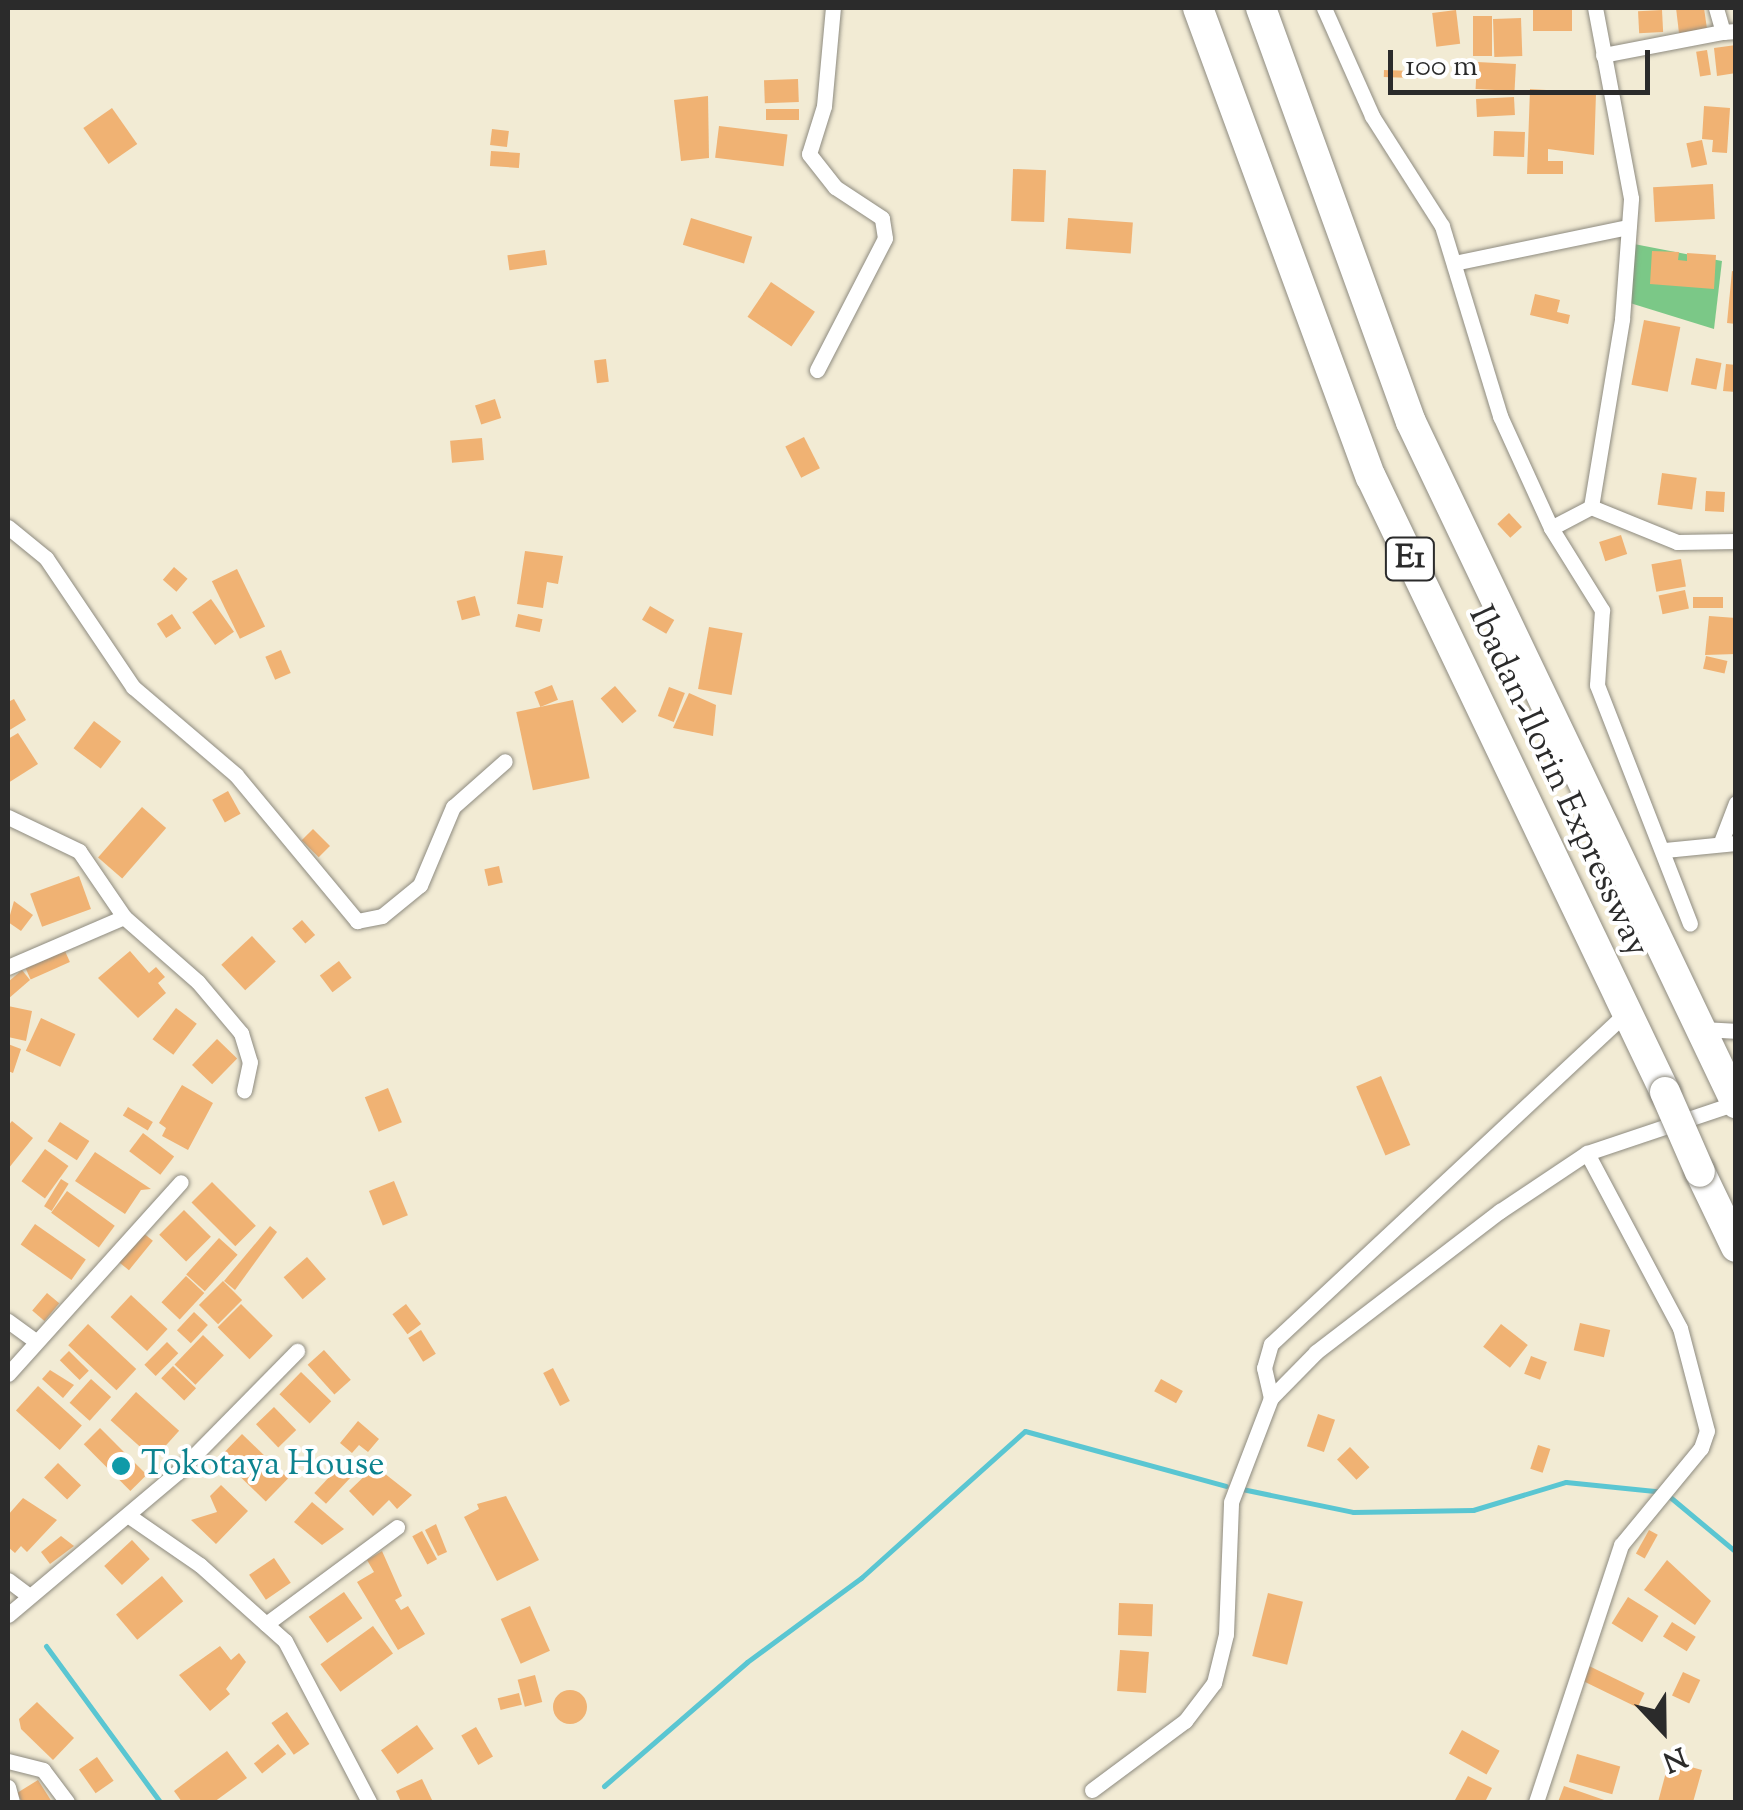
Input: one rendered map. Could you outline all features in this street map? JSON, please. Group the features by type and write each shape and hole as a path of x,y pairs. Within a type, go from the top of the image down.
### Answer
{"highway":[{"name":"Ibadan-Ilorin Expressway","path":"1198,8 1371,477 1736,1248"},
{"name":"Ibadan-Ilorin Expressway","path":"1262,8 1411,422 1733,1097"}],"street":[{"path":"817,370 886,238 882,218 835,187 808,154 824,106 832,8"},
{"path":"1324,8 1372,116 1442,226 1500,416 1551,528 1602,610 1597,684 1690,922"},
{"path":"1591,507 1611,402 1630,198 1596,8"},
{"path":"1603,55 1729,31 1716,8"},
{"path":"1454,264 1628,227"},
{"path":"1551,528 1591,507 1677,542 1736,541"},
{"path":"8,527 46,558 132,687 236,775 358,921 382,916 420,885 453,807 504,761"},
{"path":"1665,850 1728,843 1736,803"},
{"path":"8,817 79,851 124,917 198,982 241,1032 250,1062 244,1090"},
{"path":"8,966 124,917"},
{"path":"1271,1398 1264,1368 1271,1344 1626,1013"},
{"path":"1700,1029 1736,1031"},
{"path":"1092,1790 1185,1721 1214,1683 1226,1634 1230,1502 1271,1398 1316,1352 1423,1270 1587,1154 1733,1097"},
{"path":"1536,1802 1621,1546 1702,1448 1707,1431 1680,1328 1587,1154"},
{"path":"8,1374 181,1182"},
{"path":"8,1321 36,1341"},
{"path":"8,1616 28,1595 129,1516 297,1351"},
{"path":"129,1516 200,1565 284,1640 369,1802"},
{"path":"266,1624 396,1527"},
{"path":"8,1580 28,1595"},
{"path":"8,1761 42,1770 67,1802"},
{"path":"8,1786 12,1802"}],"green space":[{"path":"1634,244 1722,261 1714,329 1630,303"}],"building":[{"path":"1533,8 1572,8 1572,31 1533,31"},
{"path":"1676,8 1704,8 1707,29 1679,33"},
{"path":"1456,10 1460,44 1436,47 1432,13"},
{"path":"1662,10 1663,32 1639,33 1638,11"},
{"path":"1473,16 1492,16 1492,56 1473,56"},
{"path":"1521,18 1522,56 1494,57 1493,19"},
{"path":"1736,45 1736,73 1717,76 1714,48"},
{"path":"1707,50 1711,75 1700,76 1696,52"},
{"path":"1477,62 1516,64 1515,91 1476,89"},
{"path":"1384,70 1418,71 1418,78 1384,77"},
{"path":"798,79 799,102 765,103 764,80"},
{"path":"1530,89 1596,93 1594,155 1548,149 1548,161 1563,161 1563,174 1527,174"},
{"path":"708,96 709,158 681,161 674,100"},
{"path":"1514,97 1515,115 1477,117 1476,99"},
{"path":"1704,106 1730,108 1727,153 1712,152 1713,140 1702,139"},
{"path":"112,108 137,144 109,164 83,128"},
{"path":"766,109 799,109 799,120 766,120"},
{"path":"719,126 787,134 784,166 715,158"},
{"path":"492,129 509,131 507,147 490,145"},
{"path":"1494,131 1525,132 1524,157 1493,156"},
{"path":"1702,140 1707,164 1692,168 1686,143"},
{"path":"491,151 520,153 519,168 490,166"},
{"path":"1013,169 1046,170 1044,222 1011,221"},
{"path":"1713,184 1715,219 1655,222 1653,187"},
{"path":"691,218 752,237 744,263 683,245"},
{"path":"1068,218 1133,223 1131,253 1066,249"},
{"path":"545,250 547,265 509,270 507,255"},
{"path":"1652,251 1679,252 1678,260 1687,261 1687,253 1716,255 1714,289 1650,284"},
{"path":"1732,271 1736,272 1736,324 1727,323"},
{"path":"771,282 815,312 791,346 748,317"},
{"path":"1535,294 1560,300 1557,312 1570,315 1568,324 1530,315"},
{"path":"1644,320 1680,327 1668,392 1631,385"},
{"path":"1696,358 1722,363 1716,389 1691,385"},
{"path":"606,359 609,382 597,383 594,360"},
{"path":"1726,364 1736,365 1736,392 1723,391"},
{"path":"495,399 501,418 481,425 475,405"},
{"path":"804,437 820,468 801,478 785,447"},
{"path":"482,438 484,460 452,463 450,441"},
{"path":"1662,473 1697,478 1692,510 1658,505"},
{"path":"1706,491 1725,492 1724,512 1705,511"},
{"path":"1509,513 1522,527 1510,538 1497,524"},
{"path":"1621,535 1627,554 1605,561 1599,542"},
{"path":"525,551 563,556 558,584 547,582 543,608 517,604"},
{"path":"1681,559 1686,587 1656,592 1651,564"},
{"path":"174,567 188,579 176,592 163,580"},
{"path":"237,569 265,627 240,639 212,581"},
{"path":"1685,590 1689,609 1663,614 1659,596"},
{"path":"475,596 480,615 462,620 457,601"},
{"path":"1693,597 1723,597 1723,608 1693,608"},
{"path":"211,599 234,632 215,645 192,612"},
{"path":"650,606 674,620 666,634 642,620"},
{"path":"172,614 181,628 166,638 157,624"},
{"path":"518,614 542,619 540,632 515,627"},
{"path":"1709,616 1736,618 1736,654 1705,655"},
{"path":"709,627 742,633 732,695 698,689"},
{"path":"281,650 291,673 275,680 265,657"},
{"path":"1706,656 1727,661 1725,674 1703,669"},
{"path":"552,685 558,700 540,707 534,692"},
{"path":"615,686 637,711 622,723 601,698"},
{"path":"669,687 685,693 674,722 658,716"},
{"path":"689,693 716,705 713,736 673,728"},
{"path":"14,699 26,720 8,731 8,702"},
{"path":"573,700 590,778 533,790 516,712"},
{"path":"94,721 121,741 101,769 74,748"},
{"path":"18,733 38,764 8,783 8,739"},
{"path":"228,791 241,814 225,822 212,800"},
{"path":"142,807 166,828 122,879 98,858"},
{"path":"313,829 330,846 319,857 302,840"},
{"path":"499,866 503,883 488,886 484,869"},
{"path":"79,876 91,909 42,927 30,894"},
{"path":"14,901 33,915 21,931 8,922"},
{"path":"302,920 315,935 305,944 292,929"},
{"path":"252,936 276,962 245,990 221,965"},
{"path":"65,951 70,962 31,979 26,968"},
{"path":"130,951 149,973 156,967 165,977 158,983 166,993 138,1018 98,978"},
{"path":"339,961 352,978 332,992 320,975"},
{"path":"22,970 30,980 8,999 8,982"},
{"path":"8,1006 32,1011 26,1041 8,1037"},
{"path":"176,1008 197,1024 173,1055 153,1039"},
{"path":"41,1018 75,1034 60,1067 26,1051"},
{"path":"217,1039 237,1058 212,1084 192,1065"},
{"path":"8,1044 21,1049 13,1073 8,1071"},
{"path":"1381,1076 1410,1145 1385,1156 1356,1087"},
{"path":"182,1085 213,1103 188,1150 162,1136 166,1128 159,1123"},
{"path":"388,1088 402,1122 379,1132 365,1097"},
{"path":"128,1107 153,1122 148,1131 123,1116"},
{"path":"12,1121 33,1138 8,1169 8,1126"},
{"path":"60,1122 89,1141 77,1160 47,1141"},
{"path":"143,1133 174,1156 160,1175 129,1151"},
{"path":"45,1149 68,1166 45,1198 21,1181"},
{"path":"95,1152 151,1189 141,1190 125,1214 75,1181"},
{"path":"61,1179 69,1184 52,1211 44,1206"},
{"path":"394,1181 408,1215 383,1225 369,1191"},
{"path":"212,1182 256,1226 235,1246 191,1203"},
{"path":"67,1191 115,1226 99,1248 51,1213"},
{"path":"184,1210 211,1237 186,1262 159,1235"},
{"path":"35,1224 86,1260 71,1280 21,1244"},
{"path":"270,1226 277,1232 235,1290 224,1281"},
{"path":"142,1232 153,1241 129,1270 118,1262"},
{"path":"219,1238 238,1255 205,1291 186,1274"},
{"path":"307,1257 326,1279 303,1299 284,1277"},
{"path":"186,1276 204,1293 180,1319 161,1302"},
{"path":"223,1281 242,1300 218,1324 199,1305"},
{"path":"47,1293 59,1303 44,1321 32,1311"},
{"path":"131,1295 168,1329 147,1351 111,1317"},
{"path":"241,1304 273,1336 249,1359 218,1327"},
{"path":"406,1304 421,1324 407,1334 392,1314"},
{"path":"194,1312 208,1325 191,1343 177,1330"},
{"path":"1580,1323 1610,1330 1604,1357 1574,1350"},
{"path":"88,1324 136,1369 116,1390 68,1345"},
{"path":"1501,1324 1528,1345 1510,1368 1483,1347"},
{"path":"421,1330 436,1354 423,1362 408,1338"},
{"path":"203,1335 224,1355 195,1385 175,1364"},
{"path":"167,1342 178,1353 156,1376 144,1365"},
{"path":"324,1350 351,1380 334,1394 308,1365"},
{"path":"69,1351 89,1371 80,1380 60,1360"},
{"path":"1531,1356 1547,1362 1540,1380 1524,1374"},
{"path":"173,1366 196,1388 184,1400 161,1378"},
{"path":"553,1368 570,1401 560,1406 543,1373"},
{"path":"50,1370 74,1385 63,1398 42,1379"},
{"path":"301,1372 331,1401 310,1423 279,1394"},
{"path":"91,1379 111,1397 90,1421 70,1403"},
{"path":"1161,1379 1183,1391 1176,1403 1154,1391"},
{"path":"38,1386 82,1425 60,1450 16,1411"},
{"path":"136,1392 179,1431 154,1459 111,1420"},
{"path":"274,1407 296,1430 278,1447 256,1424"},
{"path":"1318,1414 1335,1420 1324,1452 1307,1446"},
{"path":"358,1421 379,1439 368,1452 359,1445 352,1453 340,1443"},
{"name":"Tokotaya House","path":"100,1428 147,1475 130,1491 84,1444"},
{"path":"242,1434 288,1478 266,1501 220,1457"},
{"path":"1538,1445 1550,1449 1543,1473 1530,1469"},
{"path":"1350,1447 1369,1467 1357,1480 1337,1460"},
{"path":"345,1460 357,1471 326,1504 314,1493"},
{"path":"58,1463 81,1485 67,1500 44,1477"},
{"path":"375,1466 412,1495 397,1509 389,1500 373,1516 349,1491"},
{"path":"221,1485 248,1511 216,1544 191,1520 217,1512 210,1496"},
{"path":"506,1496 539,1560 497,1581 464,1517 479,1509 477,1504"},
{"path":"23,1498 57,1520 27,1552 21,1546 15,1553 8,1547 8,1515"},
{"path":"312,1502 344,1529 322,1545 294,1522"},
{"path":"436,1524 447,1552 438,1556 425,1530"},
{"path":"1649,1530 1658,1535 1645,1558 1636,1554"},
{"path":"422,1531 437,1559 427,1564 412,1536"},
{"path":"61,1536 74,1546 50,1564 41,1552"},
{"path":"132,1540 150,1559 122,1585 104,1566"},
{"path":"382,1551 402,1596 395,1600 401,1610 408,1606 425,1634 398,1650 357,1582 374,1572 367,1560"},
{"path":"274,1558 291,1583 266,1600 249,1575"},
{"path":"1667,1560 1711,1601 1695,1625 1644,1590"},
{"path":"162,1576 183,1601 137,1640 116,1615"},
{"path":"344,1592 362,1618 327,1643 309,1617"},
{"path":"1268,1593 1303,1602 1287,1665 1252,1656"},
{"path":"1628,1597 1659,1616 1642,1642 1612,1623"},
{"path":"1119,1603 1153,1604 1152,1636 1118,1635"},
{"path":"530,1606 550,1651 521,1664 501,1619"},
{"path":"1672,1622 1696,1637 1687,1651 1663,1636"},
{"path":"373,1626 393,1654 340,1692 320,1664"},
{"path":"220,1646 231,1660 239,1653 246,1662 226,1689 230,1694 210,1711 179,1675"},
{"path":"1120,1650 1149,1652 1146,1693 1117,1691"},
{"path":"1587,1665 1645,1693 1638,1707 1580,1679"},
{"path":"1683,1672 1700,1680 1689,1704 1672,1696"},
{"path":"535,1675 542,1702 525,1707 518,1680"},
{"path":"570,1690 582,1695 587,1707 582,1719 570,1724 558,1719 553,1707 558,1695"},
{"path":"519,1693 522,1705 501,1710 498,1698"},
{"path":"37,1702 74,1738 53,1760 21,1729 19,1719"},
{"path":"287,1712 309,1744 294,1755 271,1723"},
{"path":"417,1725 434,1749 398,1774 381,1750"},
{"path":"476,1727 493,1756 478,1765 461,1735"},
{"path":"1462,1730 1500,1751 1487,1774 1449,1754"},
{"path":"278,1744 286,1754 262,1774 254,1764"},
{"path":"227,1751 247,1778 214,1802 182,1802 174,1791"},
{"path":"1577,1754 1620,1766 1612,1794 1569,1782"},
{"path":"97,1757 114,1781 96,1793 79,1770"},
{"path":"1669,1761 1702,1770 1693,1802 1658,1802"},
{"path":"1468,1776 1492,1788 1485,1802 1455,1800"},
{"path":"422,1779 433,1802 401,1802 396,1791"},
{"path":"38,1780 52,1802 22,1802 17,1793"},
{"path":"1564,1786 1610,1802 1558,1802"}],"waterway":[{"path":"604,1786 747,1662 861,1578 1025,1431 1226,1486"},
{"path":"1242,1489 1353,1512 1473,1510 1566,1482 1664,1492 1736,1552"},
{"path":"46,1646 160,1802"}],"place":[{"name":"Tokotaya House","path":"121,1466"}]}
